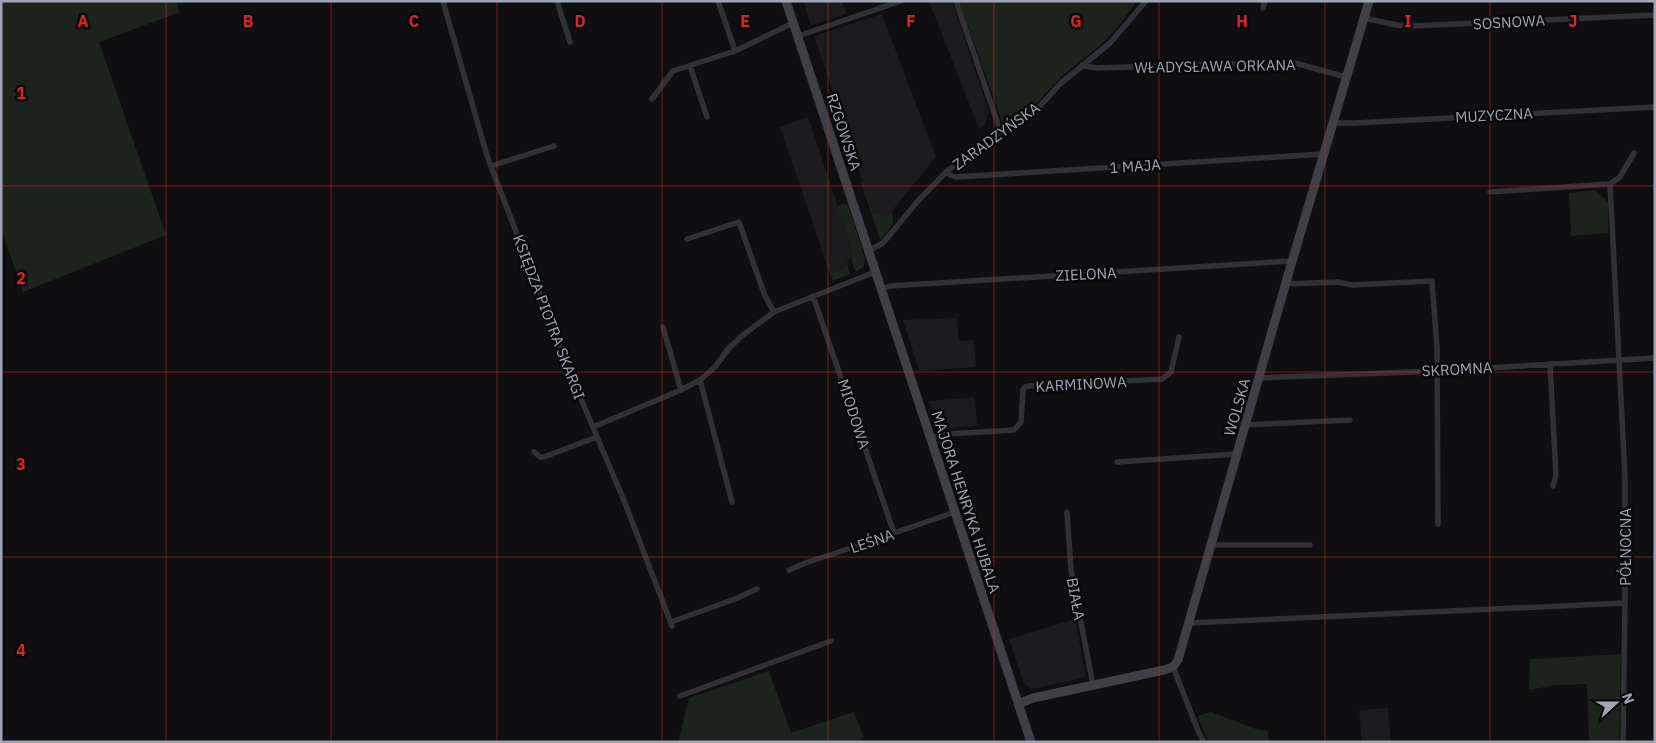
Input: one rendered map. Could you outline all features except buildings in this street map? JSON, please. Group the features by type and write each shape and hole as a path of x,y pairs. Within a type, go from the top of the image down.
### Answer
{"street":[{"name":"KSIĘDZA PIOTRA SKARGI","path":"443,1 491,166 568,366 672,624 757,589"},
{"path":"556,1 570,42"},
{"path":"718,1 735,51"},
{"name":"RZGOWSKA","path":"786,1 875,272"},
{"path":"798,36 901,1"},
{"path":"956,1 1001,133"},
{"name":"ZARADZYŃSKA","path":"868,251 884,243 917,202 946,172 974,150 1041,105 1060,84 1110,43 1146,1"},
{"name":"WOLSKA","path":"1172,667 1178,660 1189,623 1369,1"},
{"name":"SOSNOWA","path":"1364,18 1397,25 1413,26 1655,15"},
{"path":"652,99 673,71 735,51 793,23"},
{"name":"WŁADYSŁAWA ORKANA","path":"1082,65 1096,68 1291,62 1346,77"},
{"path":"690,66 707,117"},
{"name":"MUZYCZNA","path":"1333,123 1655,107"},
{"path":"491,166 554,146"},
{"path":"1490,192 1610,184 1620,177 1634,153"},
{"name":"1 MAJA","path":"946,172 956,177 1324,154"},
{"name":"PÓŁNOCNA","path":"1189,623 1625,603 1625,505 1620,361 1610,184"},
{"path":"687,239 739,222 765,296 774,312"},
{"name":"ZIELONA","path":"881,289 890,286 1292,262"},
{"path":"593,427 681,390 700,380 711,371 729,348 743,335 774,312 875,272"},
{"name":"MAJORA HENRYKA HUBALA","path":"875,272 1031,742"},
{"path":"1286,284 1338,282 1352,285 1432,281 1436,341 1438,524"},
{"name":"MIODOWA","path":"813,296 894,533"},
{"path":"663,327 681,390"},
{"name":"KARMINOWA","path":"930,438 948,434 1014,430 1021,422 1021,398 1026,387 1162,379 1172,369 1180,337"},
{"name":"SKROMNA","path":"1260,378 1655,358"},
{"path":"1550,364 1556,475 1553,486"},
{"path":"700,380 732,502"},
{"path":"1246,425 1350,420"},
{"path":"534,452 540,457 544,457 597,437"},
{"path":"1117,462 1237,454"},
{"name":"LEŚNA","path":"789,570 955,512"},
{"name":"BIAŁA","path":"1067,512 1071,571 1093,685"},
{"path":"1212,545 1310,544"},
{"path":"1622,742 1625,603"},
{"path":"680,696 831,641"},
{"path":"1018,704 1034,698 1172,667 1204,742"}],"shaded area":[{"path":"1,1 177,1 180,12 99,42 166,235 23,292 1,229"},
{"path":"803,1 842,1 847,14 811,25"},
{"path":"929,1 952,1 989,112 984,126 979,129"},
{"path":"959,1 1137,1 1117,28 1099,46 1062,76 1029,112 1004,127"},
{"path":"882,14 936,157 887,217 873,212 814,36"},
{"path":"808,117 849,240 852,256 841,269 830,274 780,127"},
{"path":"861,182 863,182 873,212 887,217 892,211 893,223 882,239 880,239"},
{"path":"1595,190 1608,202 1608,233 1571,236 1569,193"},
{"path":"844,203 848,205 865,258 864,266 857,271 855,271 851,258 849,240 837,206"},
{"path":"847,262 850,274 833,281 830,274 841,269"},
{"path":"957,318 959,341 974,340 976,367 919,371 903,320"},
{"path":"975,397 977,426 951,428 947,424 936,424 929,401"},
{"path":"1075,619 1086,677 1032,689 1024,684 1009,639"},
{"path":"1621,654 1619,742 1589,742 1587,684 1556,685 1529,690 1530,659"},
{"path":"769,671 791,733 854,712 864,738 854,742 678,742 689,698"},
{"path":"1388,708 1391,742 1362,742 1359,710"},
{"path":"1211,712 1256,729 1268,731 1269,742 1209,742 1198,717"}]}
